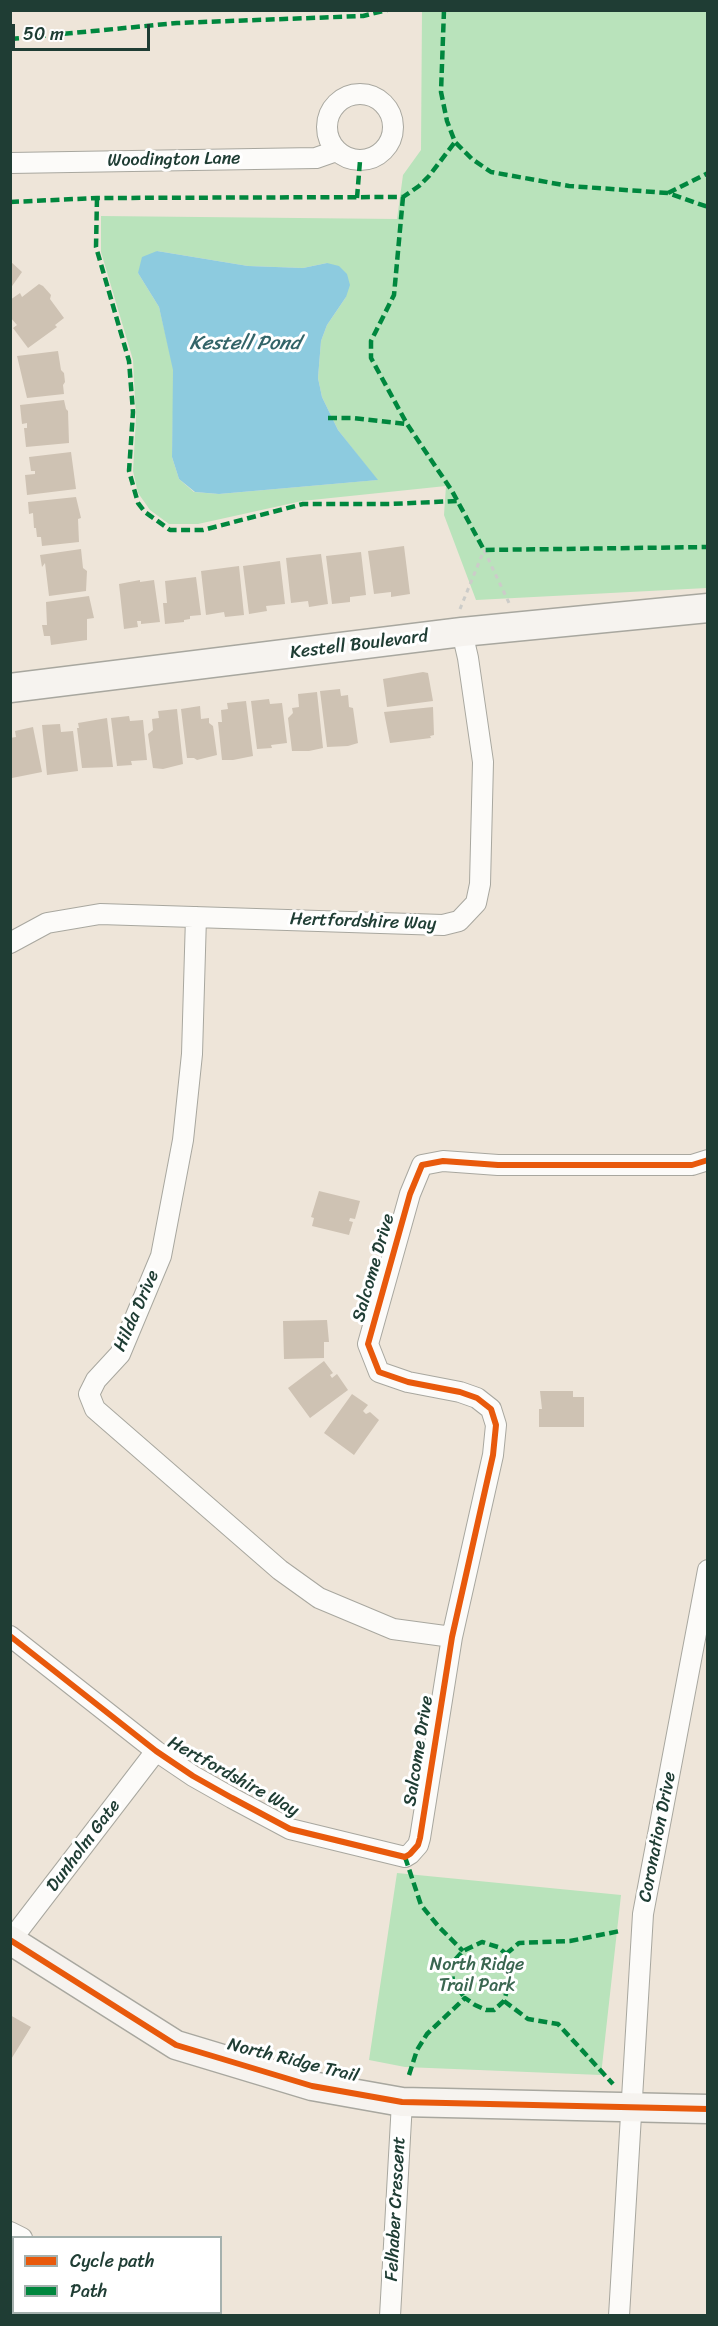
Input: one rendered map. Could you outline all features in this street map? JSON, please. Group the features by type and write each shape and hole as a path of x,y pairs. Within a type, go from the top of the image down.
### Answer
{"street":[{"name":"Woodington Lane","path":"10,163 316,158 336,151"},
{"name":"Kestell Boulevard","path":"10,688 460,622 708,608"},
{"name":"Hertfordshire Way","path":"10,943 47,923 100,914 443,925 459,921 476,903 480,884 483,762 460,622"},
{"name":"Hilda Drive","path":"196,916 192,1054 183,1140 161,1256 120,1354 96,1380 89,1394 95,1409 280,1570 319,1598 393,1629 452,1637"},
{"name":"Salcome Drive","path":"405,1857 414,1850 420,1838 452,1637 493,1455 496,1425 491,1409 477,1398 460,1392 408,1382 379,1372 368,1344 410,1194 422,1165 443,1161 498,1165 692,1165 708,1160"},
{"name":"Coronation Drive","path":"632,2107 643,1914 700,1658 708,1570"},
{"name":"Hertfordshire Way","path":"10,1636 156,1751 193,1776 290,1829 405,1857"},
{"name":"Dunholm Gate","path":"11,1941 156,1751"},
{"name":"North Ridge Trail","path":"11,1941 176,2045 312,2086 402,2102 708,2109"},
{"name":"Felhaber Crescent","path":"390,2316 402,2102"},
{"path":"619,2316 632,2107"}],"path":[{"path":"460,622 484,550 510,605"}],"green space":[{"path":"422,11 707,11 707,588 476,600 444,515 446,486 302,501 198,524 169,524 150,510 138,493 133,471 136,418 133,360 101,252 101,216 397,219 403,175 421,150","holes":["157,251 248,266 303,268 327,263 346,297 327,325 321,341 318,378 322,397 338,430 377,480 219,494 194,492 179,479 172,457 174,370 159,307 138,273"]},
{"name":"North Ridge Trail Park","path":"397,1873 621,1895 601,2075 405,2067 369,2060"}],"water":[{"name":"Kestell Pond","path":"157,251 248,266 303,268 327,263 339,266 347,274 350,285 346,297 327,325 321,341 318,378 322,397 338,430 378,480 219,494 195,492 179,479 172,457 173,370 159,307 138,273 142,257"}],"building":[{"path":"10,261 22,272 10,289"},
{"path":"39,284 51,295 50,299 64,318 55,325 57,327 28,348 13,328 17,325 10,317 10,300 20,293 22,297"},
{"path":"58,351 61,370 64,373 64,394 27,398 17,356"},
{"path":"64,400 68,411 69,443 26,447 24,428 27,428 27,423 22,424 20,405"},
{"path":"71,452 76,489 27,495 25,475 35,474 35,471 31,471 29,457"},
{"path":"76,497 81,518 78,519 79,542 42,546 41,537 37,537 36,528 34,528 33,513 29,514 28,502"},
{"path":"404,546 410,594 391,597 391,592 374,594 368,551"},
{"path":"81,549 83,568 87,571 86,591 49,596 45,563 42,567 40,555"},
{"path":"361,552 366,595 350,597 350,602 332,604 326,556"},
{"path":"321,554 328,604 309,607 308,601 291,603 286,558"},
{"path":"280,561 285,604 266,606 267,611 249,614 243,566"},
{"path":"239,566 244,615 225,617 224,612 206,615 201,571"},
{"path":"196,577 201,615 190,616 190,619 184,622 165,624 163,603 167,603 165,581"},
{"path":"140,580 140,582 154,580 160,622 141,624 141,621 137,621 138,627 124,629 119,584"},
{"path":"89,596 94,618 87,619 87,640 51,645 50,636 44,636 42,625 47,625 46,602"},
{"path":"428,673 433,701 387,707 383,679"},
{"path":"340,689 341,696 348,695 349,707 353,708 358,743 327,747 320,691"},
{"path":"317,692 323,748 292,751 288,718 293,713 292,708 299,707 298,694"},
{"path":"269,699 270,704 282,703 287,743 271,745 272,748 257,749 251,701"},
{"path":"246,701 253,756 222,760 218,722 222,722 221,710 228,709 227,703"},
{"path":"200,706 201,719 209,718 209,723 213,726 217,755 197,760 187,758 181,709"},
{"path":"433,707 434,735 430,736 431,738 390,743 384,712"},
{"path":"177,709 183,764 163,769 153,768 148,734 153,730 152,719 159,718 158,711"},
{"path":"129,716 130,721 143,720 147,760 131,761 132,765 117,766 111,718"},
{"path":"107,718 113,767 82,768 78,723"},
{"path":"60,724 61,732 73,731 78,771 47,775 42,725"},
{"path":"33,727 42,772 12,778 10,738 16,737 15,731"},
{"path":"319,1191 360,1201 355,1219 350,1218 349,1221 353,1222 349,1235 312,1226 314,1218 311,1217"},
{"path":"327,1320 329,1342 324,1342 324,1358 284,1359 283,1321"},
{"path":"324,1361 333,1373 330,1375 332,1378 337,1374 348,1390 310,1418 288,1388"},
{"path":"540,1391 573,1391 573,1397 584,1397 584,1427 539,1427 539,1409 542,1409"},
{"path":"352,1394 368,1405 363,1411 366,1414 370,1412 379,1420 354,1455 324,1433"},
{"path":"10,2015 31,2027 10,2061"}],"marked path":[{"path":"10,39 177,23 363,16 387,10"},
{"path":"444,10 441,92 447,121 455,142 472,159 491,172 569,186 668,193 708,207"},
{"path":"10,202 97,198 403,197 429,176 455,142"},
{"path":"357,198 360,161"},
{"path":"668,193 708,173"},
{"path":"403,197 394,295 371,341 371,358 407,424 452,491 484,550 708,547"},
{"path":"97,198 96,247 129,361 133,412 129,471 138,503 145,512 170,530 203,530 303,504 457,501"},
{"path":"328,418 352,418 407,424"},
{"path":"405,1857 421,1905 463,1951"},
{"path":"506,1954 519,1943 570,1941 620,1931"},
{"path":"409,2075 417,2050 427,2034 465,1998 486,2010 494,2010 504,2001 510,1980 510,1964 506,1954 498,1947 482,1942 463,1951 452,1963 453,1982 465,1998"},
{"path":"504,2001 528,2019 558,2024 613,2084"}],"cycle path":[{"path":"10,1636 156,1751 193,1776 232,1798 290,1829 405,1857 410,1854 418,1845 420,1838 452,1637 493,1455 496,1425 491,1409 477,1398 460,1392 408,1382 379,1372 368,1344 410,1194 422,1165 443,1161 498,1165 692,1165 708,1160"},
{"path":"10,1940 176,2045 312,2086 402,2102 708,2109"}]}
